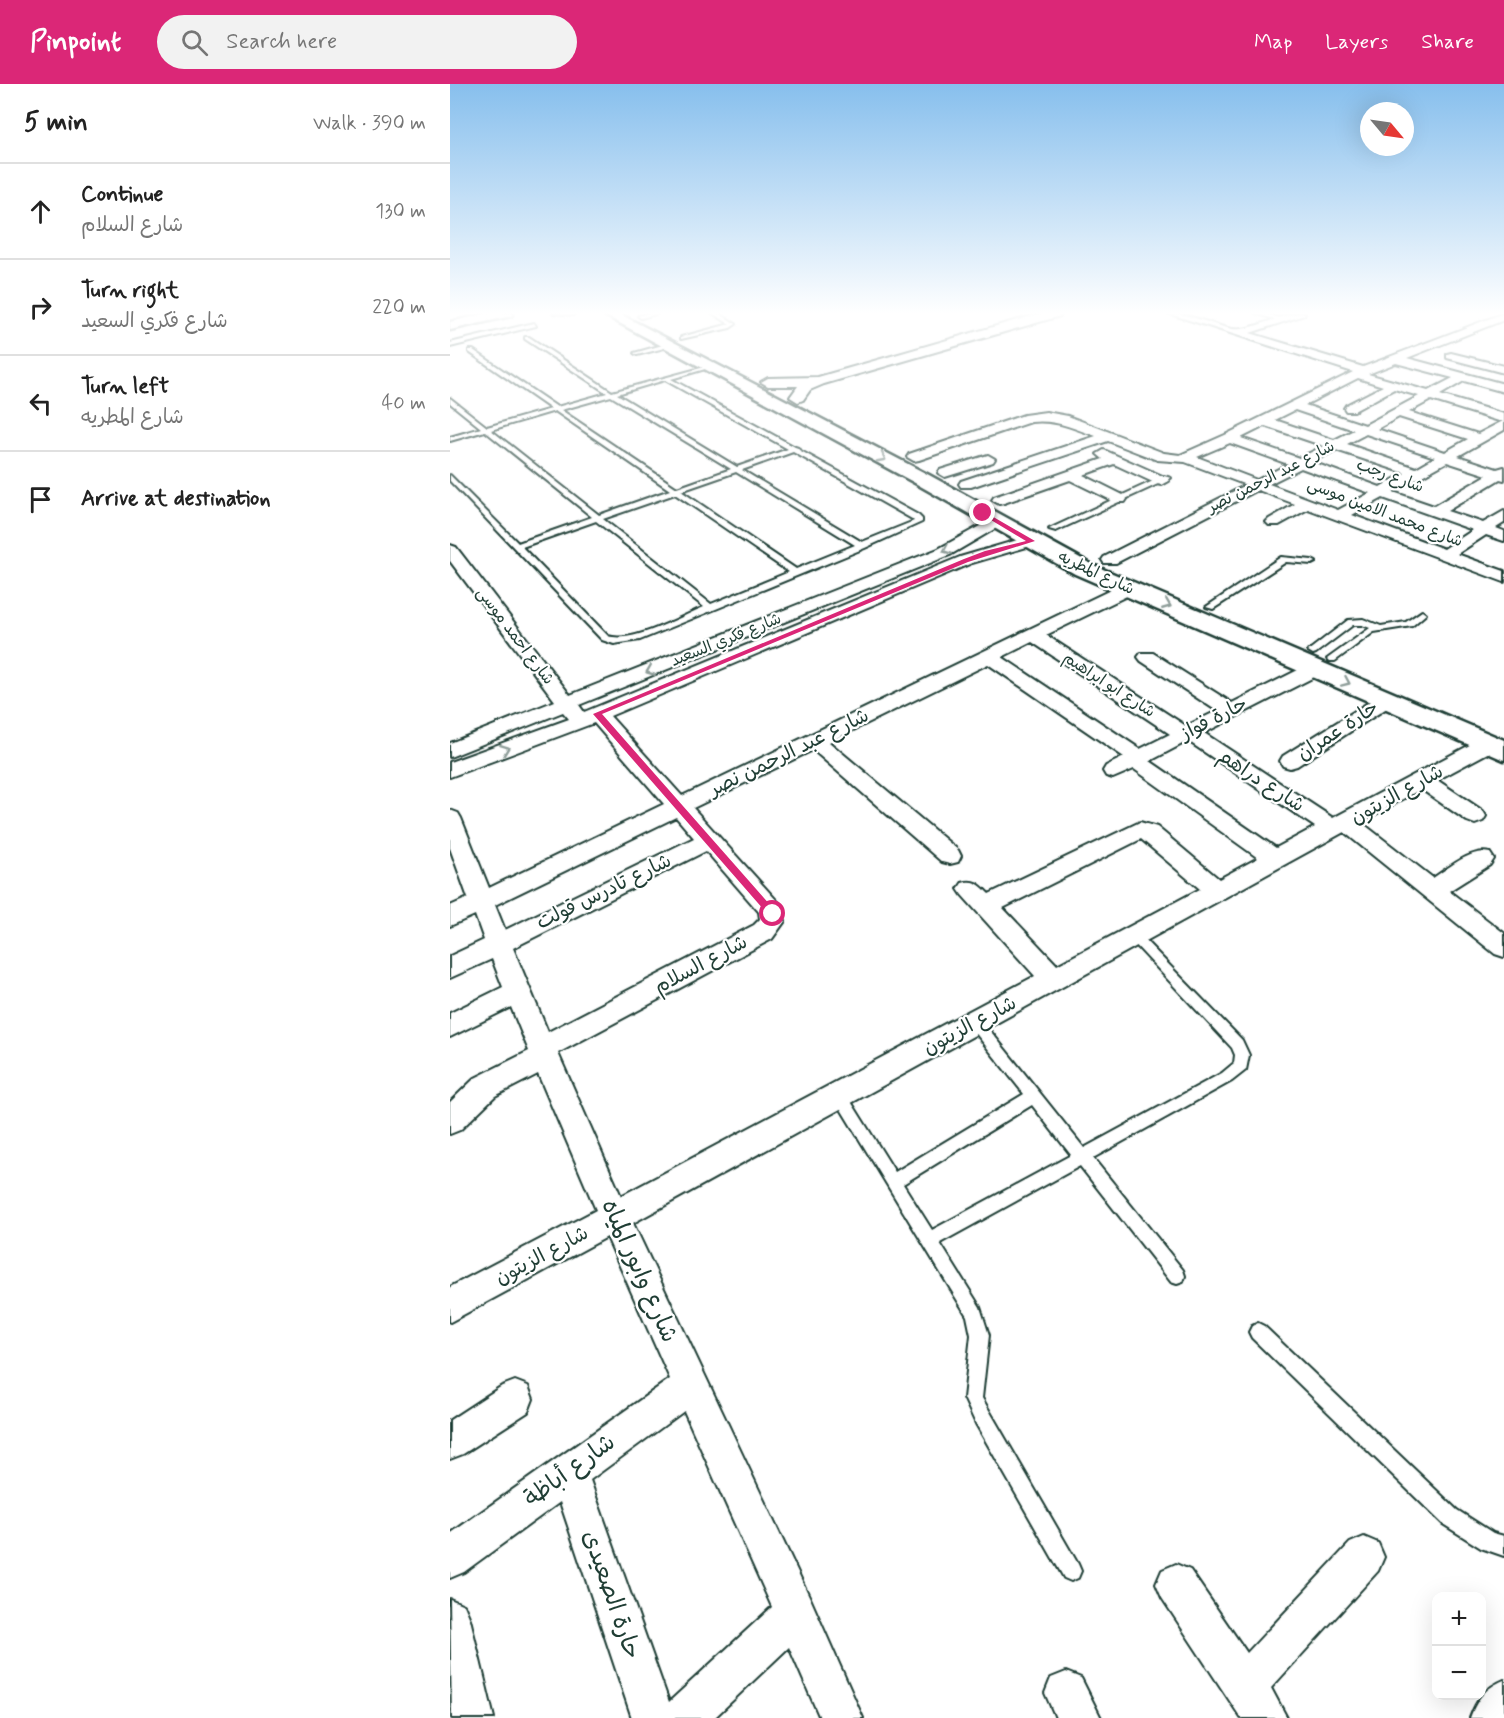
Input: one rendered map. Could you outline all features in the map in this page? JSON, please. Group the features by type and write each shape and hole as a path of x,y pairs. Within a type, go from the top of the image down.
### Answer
{"main road":[{"name":"شارع المطريه","path":"756,389 998,511 1025,514 1074,540"},
{"name":"شارع المطريه","path":"782,389 966,484 1041,547 1098,559 1210,607 1499,743"},
{"path":"1025,514 1024,519 1028,523 1054,539 1056,546 1041,547"},
{"name":"شارع المطريه","path":"1098,559 1127,589 1320,660 1386,700 1499,743"}],"street":[{"path":"798,398 798,394 803,389"},
{"path":"1186,458 1328,389"},
{"path":"1350,408 1386,389"},
{"path":"1408,389 1504,418"},
{"name":"شارع عبد الرحمن نصر","path":"1098,559 1258,484 1442,389"},
{"path":"1470,408 1501,389"},
{"path":"1295,406 1502,473"},
{"path":"1398,413 1480,439"},
{"name":"شارع محمد الامين موسى","path":"914,457 1029,418 1055,417 1167,458 1186,458 1504,577"},
{"path":"1264,421 1418,472"},
{"path":"1340,515 1504,425"},
{"path":"1063,435 1085,428"},
{"path":"966,484 1108,436"},
{"name":"شارع رجب","path":"1230,438 1504,536"},
{"path":"945,473 999,456"},
{"name":"شارع فكري السعيد","path":"450,750 944,552 974,537 998,511 1109,456 1164,480"},
{"path":"1436,511 1502,473"},
{"path":"1071,475 1120,499"},
{"path":"1274,522 1307,503"},
{"path":"1445,555 1504,516"},
{"name":"شارع فكري السعيد","path":"450,770 589,717 966,560 988,552 1041,547"},
{"name":"شارع احمد موسى","path":"450,550 566,705 589,717"},
{"name":"شارع عبد الرحمن نصر","path":"450,917 1127,589"},
{"name":"شارع ابو ابراهيم","path":"1033,635 1186,733"},
{"path":"989,656 1277,860"},
{"path":"1147,657 1230,711"},
{"name":"حارة فواز","path":"1113,771 1230,711 1320,660"},
{"name":"حارة عمران","path":"1290,761 1386,700"},
{"name":"شارع السلام","path":"544,1052 770,927 773,921 770,909 679,806 589,717"},
{"name":"شارع دراهم","path":"1186,733 1340,826 1432,890 1504,947"},
{"path":"815,741 950,856"},
{"name":"شارع الزيتون","path":"450,1305 1423,781 1499,743"},
{"path":"1423,781 1475,816"},
{"name":"شارع وابور المياه","path":"450,818 481,902 614,1218 796,1612 842,1718"},
{"path":"1055,980 978,898 1140,830 1149,833 1218,891"},
{"name":"شارع تادرس قولت","path":"450,968 709,840"},
{"path":"1432,890 1482,859"},
{"path":"450,1026 519,991"},
{"path":"450,1121 485,1087 544,1052"},
{"name":"شارع أباظة","path":"450,1558 691,1384"},
{"path":"450,1441 515,1399"},
{"name":"حارة الصعيدى","path":"569,1472 653,1718"},
{"path":"1176,1584 1255,1702 1364,1557"},
{"path":"683,1718 796,1612"},
{"path":"450,1619 473,1718"},
{"path":"1491,1718 1504,1701"}],"lane":[{"path":"525,389 796,573"},
{"path":"605,389 862,546"},
{"path":"450,439 629,389"},
{"path":"450,477 605,638 614,641 637,638 914,524 918,519 686,389"},
{"path":"450,400 710,608"},
{"path":"517,546 796,449"},
{"path":"1053,529 1164,480"},
{"path":"1210,607 1284,559 1312,562"},
{"path":"1320,660 1371,630 1409,624 1422,614"},
{"path":"1320,660 1351,622 1363,622 1379,628"},
{"path":"930,1240 1227,1077 1241,1066 1242,1055 1237,1044 1134,936"},
{"path":"975,1022 1177,1276"},
{"path":"840,1096 974,1313 980,1335 973,1398 982,1418 1071,1571"},
{"path":"892,1182 1034,1096"},
{"path":"1258,1332 1450,1517 1488,1541 1504,1546"}],"route":[{"path":"773,914 597,714 966,560 1032,541 983,513"}]}
